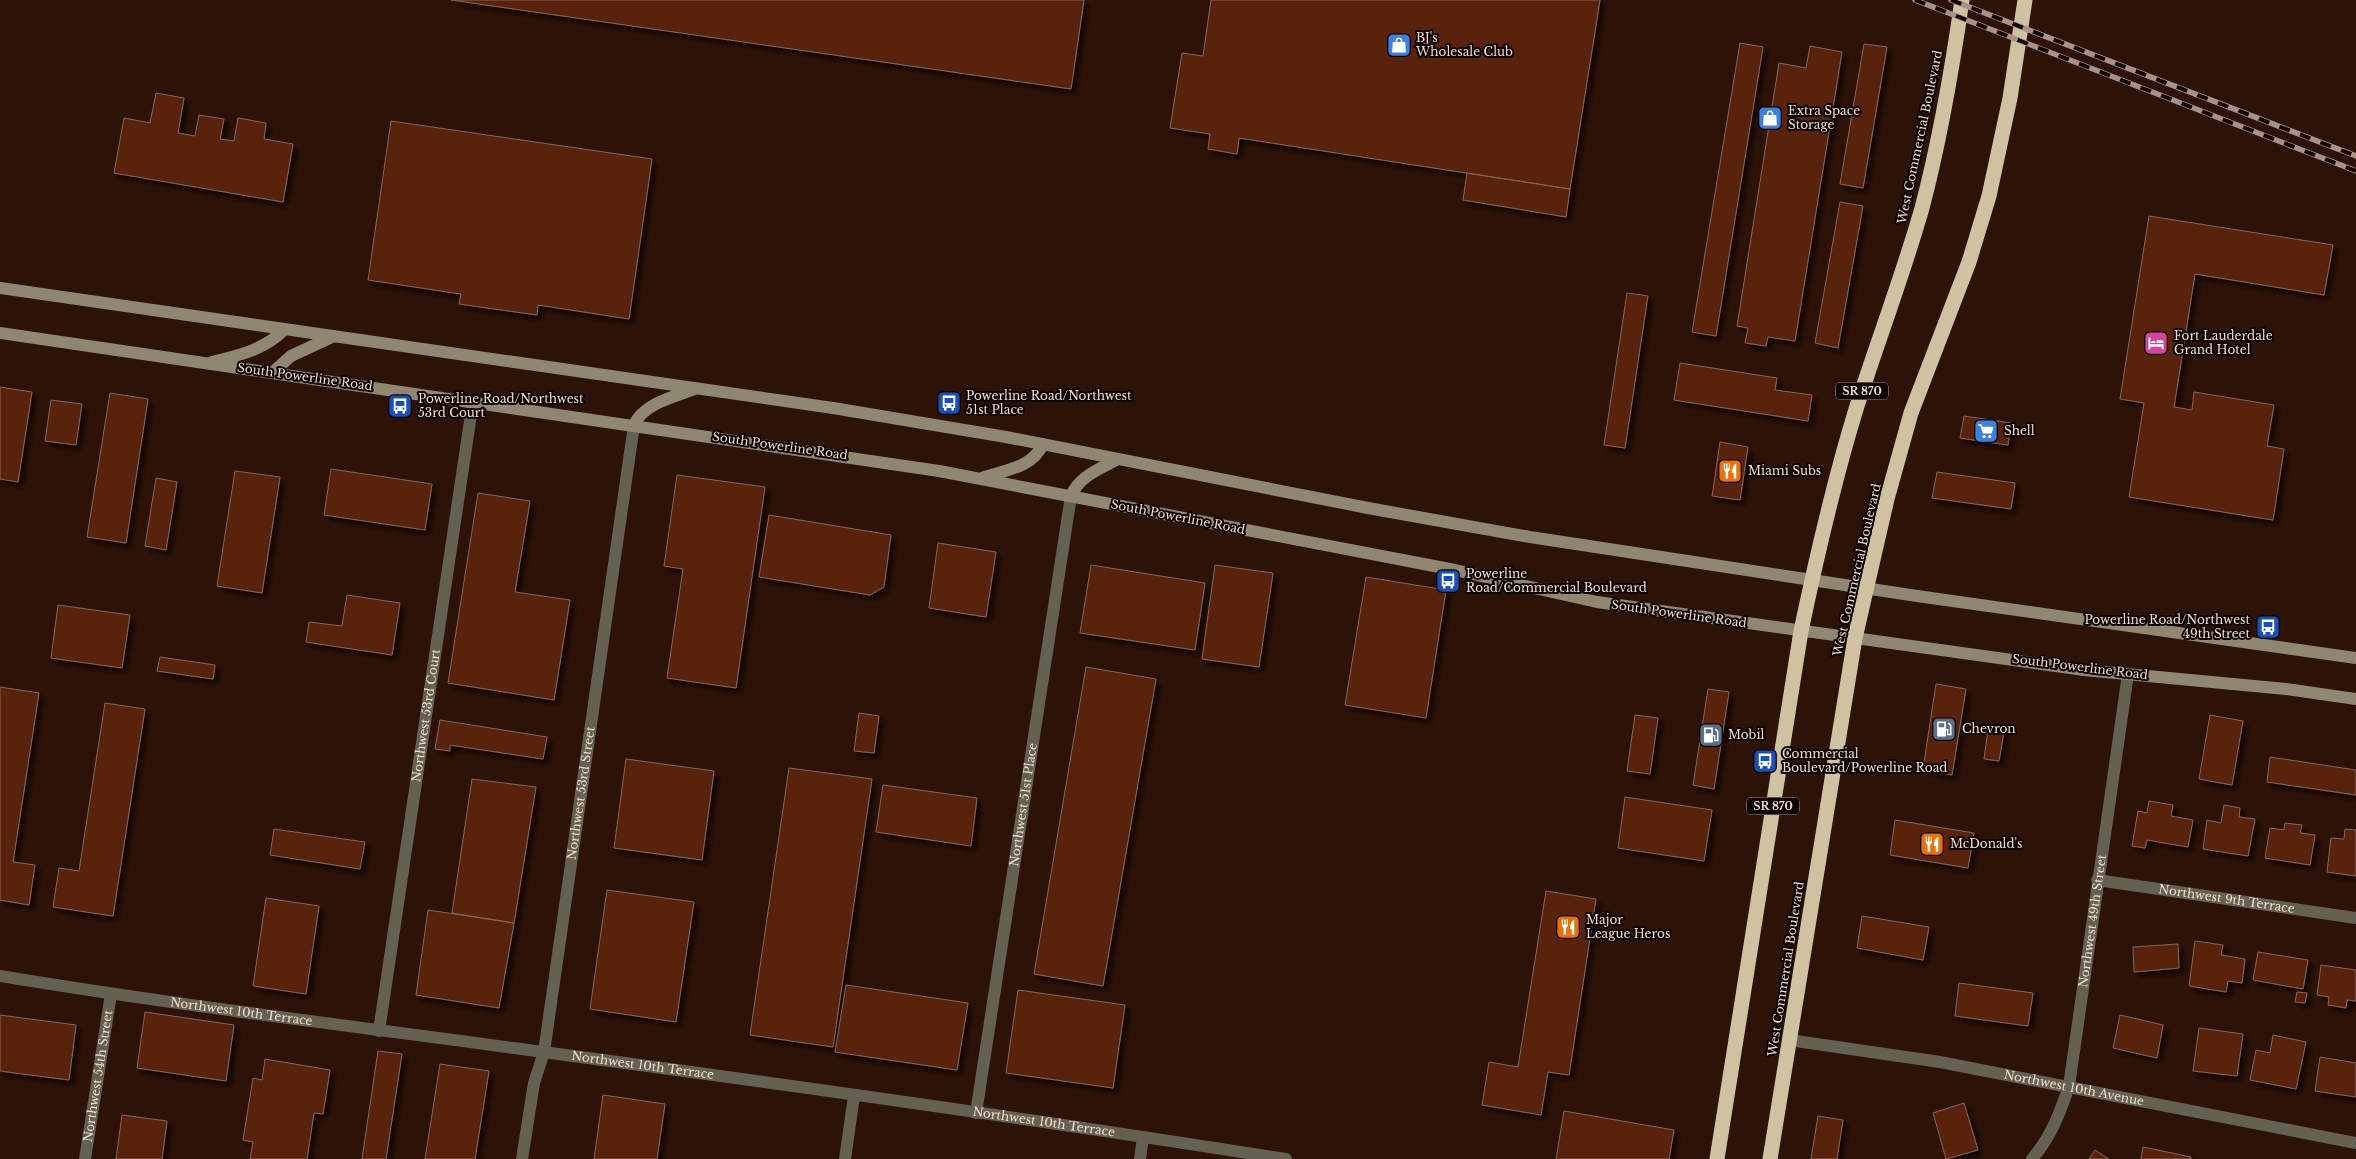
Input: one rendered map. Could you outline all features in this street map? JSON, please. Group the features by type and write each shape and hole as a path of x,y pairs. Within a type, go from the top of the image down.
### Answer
{"highway":[{"name":"West Commercial Boulevard","path":"1717,1159 1801,631 1834,484 1922,207 1940,125 1961,1"},
{"name":"West Commercial Boulevard","path":"1770,1159 1855,638 1887,499 1911,413 1969,262 1989,196 2010,98 2026,4"}],"main road":[{"path":"0,288 852,412 1043,444 1461,525 1867,588 2356,658"},
{"path":"205,363 256,350 276,339 285,329"},
{"name":"South Powerline Road","path":"0,333 472,401 982,478 1472,574 1597,602 2128,674 2286,689 2356,699"},
{"path":"272,373 291,356 334,336"},
{"path":"634,425 642,413 650,407 697,388"},
{"path":"982,478 1028,463 1040,451 1043,444"},
{"path":"1071,496 1078,483 1083,479 1118,459"}],"street":[{"name":"Northwest 53rd Court","path":"379,1031 472,401"},
{"name":"Northwest 53rd Street","path":"522,1159 534,1083 544,1052 634,425"},
{"name":"Northwest 51st Place","path":"976,1113 1071,496"},
{"name":"Northwest 49th Street","path":"2032,1159 2044,1145 2059,1117 2069,1086 2128,674"},
{"name":"Northwest 9th Terrace","path":"2097,880 2356,918"},
{"name":"Northwest 10th Terrace","path":"0,976 111,994 544,1052 1286,1159"},
{"name":"Northwest 54th Street","path":"85,1159 111,994"},
{"name":"Northwest 10th Avenue","path":"1789,1040 1940,1062 2356,1143"},
{"path":"845,1159 854,1096"},
{"path":"1140,1159 1143,1137"}],"building":[{"path":"451,0 1084,0 1071,89"},
{"path":"1211,0 1600,0 1570,189 1239,138 1237,154 1208,149 1210,134 1170,128 1182,53 1203,56"},
{"path":"1740,43 1763,47 1716,336 1692,332"},
{"path":"1864,44 1887,47 1863,188 1840,184"},
{"path":"1810,46 1842,52 1795,341 1768,337 1766,346 1745,343 1748,328 1737,326 1779,63 1806,68"},
{"path":"156,93 184,98 178,133 195,136 199,115 224,119 220,139 234,141 238,118 266,123 264,139 293,144 283,202 114,173 124,118 150,123"},
{"path":"391,121 652,159 629,319 538,305 537,315 459,304 461,294 368,280"},
{"path":"1467,173 1570,189 1566,217 1463,200"},
{"path":"1840,202 1863,206 1838,348 1815,343"},
{"name":"Fort Lauderdale Grand Hotel","path":"2149,216 2333,245 2324,295 2195,274 2174,407 2192,410 2194,392 2274,405 2267,446 2284,449 2273,520 2129,497 2144,403 2120,399"},
{"path":"1627,293 1648,296 1625,448 1604,445"},
{"path":"1680,363 1777,378 1775,390 1812,395 1808,421 1674,400"},
{"path":"0,387 32,392 18,482 0,479"},
{"path":"110,393 148,399 126,543 87,537"},
{"path":"51,400 82,404 76,445 45,441"},
{"name":"Shell","path":"1964,416 2011,423 2008,445 1960,438"},
{"path":"1720,442 1748,447 1740,500 1712,496"},
{"path":"331,469 432,484 425,530 324,515"},
{"path":"235,471 280,477 262,593 217,586"},
{"path":"1937,472 2015,483 2011,509 1932,498"},
{"path":"677,475 765,487 736,688 667,678 683,569 664,566"},
{"path":"156,478 177,482 166,550 145,546"},
{"path":"478,493 530,501 515,592 570,600 554,700 448,683"},
{"path":"769,515 891,535 884,587 870,595 759,577"},
{"path":"938,543 996,552 986,617 929,608"},
{"path":"1091,565 1205,583 1195,650 1080,633"},
{"path":"1215,565 1273,573 1259,667 1202,659"},
{"path":"1366,577 1446,590 1426,718 1345,705"},
{"path":"347,595 400,603 392,655 306,642 309,622 342,626"},
{"path":"58,605 130,615 122,668 51,658"},
{"path":"160,657 215,665 213,679 157,671"},
{"path":"1086,667 1156,679 1103,986 1034,974"},
{"name":"Chevron","path":"1936,684 1966,689 1952,775 1923,769"},
{"path":"0,687 39,693 13,862 35,865 29,905 0,900"},
{"name":"Mobil","path":"1708,689 1729,692 1714,789 1693,785"},
{"path":"105,703 145,709 113,916 53,907 59,868 79,871"},
{"path":"859,713 879,716 874,753 854,751"},
{"path":"1635,715 1658,718 1650,774 1627,771"},
{"path":"2210,715 2243,721 2232,785 2199,779"},
{"path":"440,720 547,737 543,759 450,745 450,751 435,749"},
{"path":"1988,730 2004,732 1999,761 1984,759"},
{"path":"2270,757 2356,770 2356,795 2267,782"},
{"path":"626,759 714,771 702,860 614,848"},
{"path":"789,768 872,779 833,1047 750,1035"},
{"path":"472,779 536,787 514,923 452,913"},
{"path":"883,785 977,798 971,846 876,832"},
{"path":"1625,797 1712,810 1704,861 1618,848"},
{"path":"2149,801 2173,805 2171,816 2193,820 2188,847 2147,840 2145,848 2132,846 2138,811 2147,813"},
{"path":"2224,805 2240,808 2239,817 2255,819 2248,856 2203,849 2207,820 2221,823"},
{"name":"McDonald's","path":"1895,820 1974,833 1968,868 1890,855"},
{"path":"2285,823 2302,825 2300,833 2315,835 2310,865 2265,858 2270,828 2284,830"},
{"path":"274,829 365,842 360,869 270,855"},
{"path":"2345,829 2356,830 2356,876 2327,872 2331,838 2344,839"},
{"path":"607,890 694,902 676,1022 590,1009"},
{"path":"1546,891 1596,899 1569,1075 1548,1072 1541,1115 1482,1105 1489,1062 1518,1067"},
{"path":"266,898 319,906 306,994 253,986"},
{"path":"428,910 514,923 499,1008 416,995"},
{"path":"1862,916 1929,927 1923,960 1857,948"},
{"path":"2195,941 2223,945 2221,955 2245,959 2242,983 2228,981 2226,992 2189,986"},
{"path":"2178,944 2179,968 2134,972 2133,947"},
{"path":"2258,952 2308,960 2303,989 2253,980"},
{"path":"2321,965 2356,970 2356,1001 2347,1000 2346,1008 2328,1005 2329,997 2317,995"},
{"path":"1959,983 2033,993 2028,1026 1955,1016"},
{"path":"846,985 968,1003 957,1070 835,1052"},
{"path":"1018,990 1125,1005 1113,1088 1006,1073"},
{"path":"2297,992 2307,993 2305,1003 2295,1002"},
{"path":"145,1012 234,1025 226,1081 137,1068"},
{"path":"0,1015 76,1025 69,1080 0,1071"},
{"path":"2120,1015 2163,1025 2157,1058 2113,1048"},
{"path":"2199,1028 2243,1034 2237,1076 2193,1071"},
{"path":"2273,1035 2306,1042 2296,1089 2250,1080 2256,1050 2270,1053"},
{"path":"378,1051 402,1054 386,1159 362,1159"},
{"path":"2320,1057 2356,1063 2356,1097 2315,1091"},
{"path":"265,1059 330,1070 323,1114 314,1113 307,1159 250,1159 253,1142 243,1140 253,1078 262,1080"},
{"path":"440,1064 489,1071 475,1159 425,1159"},
{"path":"603,1095 665,1104 657,1159 594,1159"},
{"path":"1964,1103 1978,1150 1946,1159 1933,1113"},
{"path":"1564,1111 1674,1130 1669,1159 1556,1159"},
{"path":"122,1115 167,1121 162,1159 116,1159"},
{"path":"1818,1116 1843,1120 1837,1159 1811,1159"},
{"path":"2143,1147 2191,1157 2191,1159 2141,1159"},
{"path":"2095,1150 2109,1159 2089,1159"}],"railway":[{"path":"1915,0 2356,171"},
{"path":"1951,0 2356,156"}],"place":[{"name":"BJ's Wholesale Club","path":"1399,45"},
{"name":"Extra Space Storage","path":"1770,118"},
{"name":"Fort Lauderdale Grand Hotel","path":"2156,343"},
{"name":"Powerline Road/Northwest 51st Place","path":"949,403"},
{"name":"Powerline Road/Northwest 53rd Court","path":"400,406"},
{"name":"Shell","path":"1986,431"},
{"name":"Miami Subs","path":"1730,471"},
{"name":"Powerline Road/Commercial Boulevard","path":"1448,581"},
{"name":"Powerline Road/Northwest 49th Street","path":"2268,627"},
{"name":"Chevron","path":"1944,729"},
{"name":"Mobil","path":"1711,735"},
{"name":"Commercial Boulevard/Powerline Road","path":"1765,761"},
{"name":"McDonald's","path":"1932,844"},
{"name":"Major League Heros","path":"1568,927"}]}
